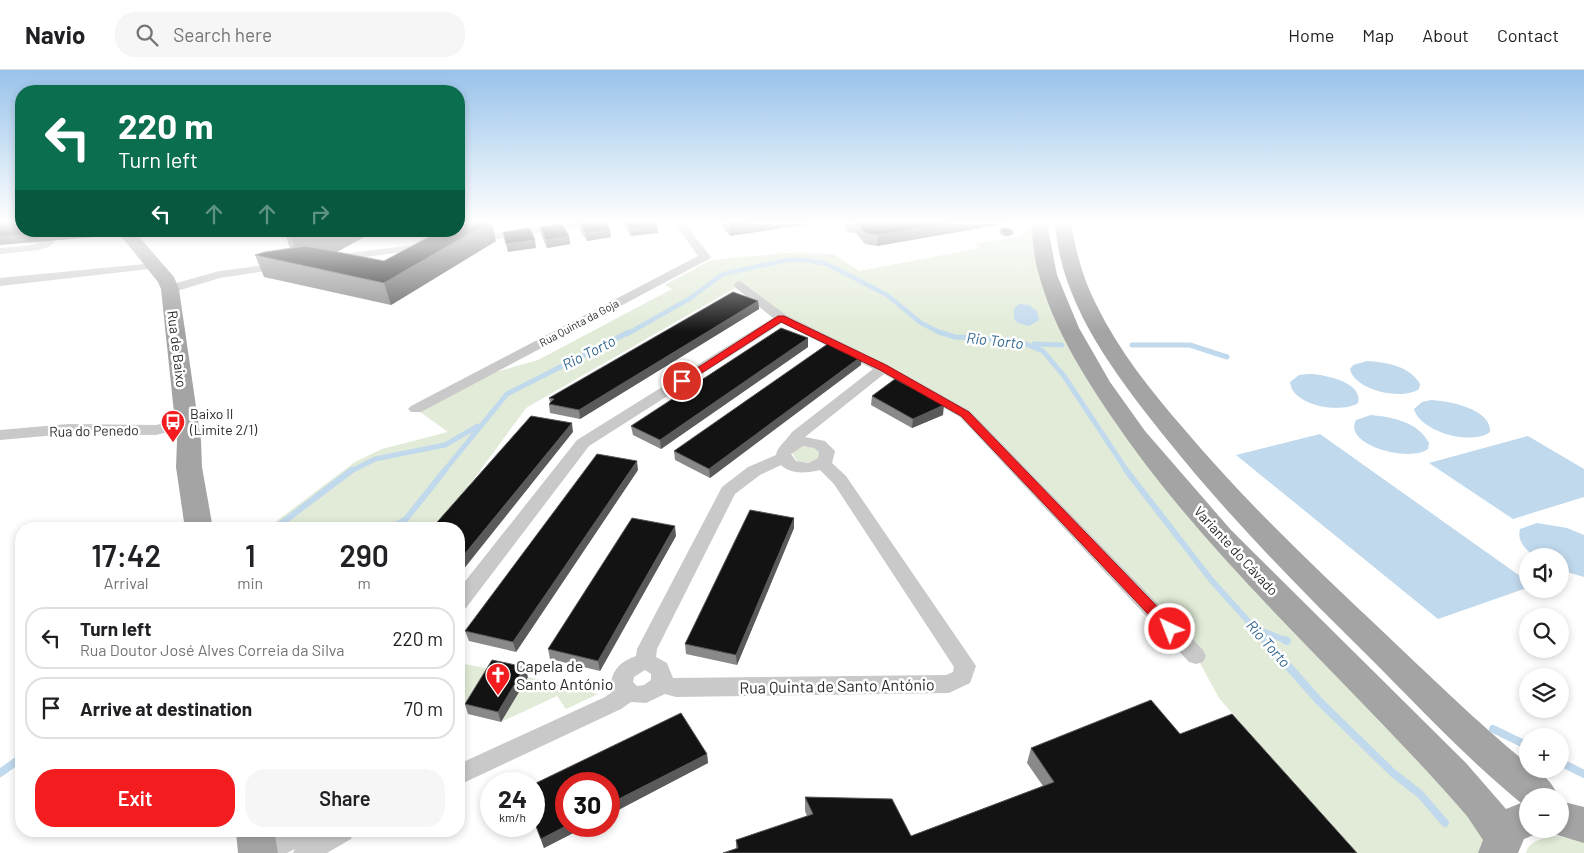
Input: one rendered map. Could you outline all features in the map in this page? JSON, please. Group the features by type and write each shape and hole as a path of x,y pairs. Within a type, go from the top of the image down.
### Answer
{"main road":[{"path":"149,260 169,285"},
{"name":"Variante do Cávado","path":"1044,260 1069,330 1116,405 1149,451 1196,508 1253,571 1453,774 1509,836"},
{"path":"1070,260 1099,331 1119,363 1187,450 1294,565 1496,760 1530,788"},
{"name":"Rua de Baixo","path":"169,285 187,424 189,467 198,522"},
{"path":"256,837 258,853"}],"street":[{"path":"244,271 266,260"},
{"name":"Rua Quinta da Goja","path":"416,409 700,260"},
{"path":"0,282 114,270 152,263"},
{"path":"169,285 292,264"},
{"path":"740,285 781,318 883,368 965,414 1196,656"},
{"path":"465,595 584,443 781,318"},
{"path":"646,662 647,649 728,491 748,473 789,451 813,442 824,447 828,455 822,463 804,468 792,465 789,451 798,435 883,368"},
{"name":"Rua do Penedo","path":"0,435 68,429 156,430 187,424"},
{"name":"Rua Quinta de Santo António","path":"661,684 676,688 939,685 948,684 962,677 965,666 840,480 822,463"},
{"path":"646,662 660,669 663,674 661,684 646,694 639,695 628,692 622,683 624,673 633,665 646,662"},
{"path":"465,772 613,703 628,692"},
{"path":"258,853 295,837"},
{"path":"306,853 331,837"}],"green space":[{"path":"711,260 842,260 859,271 919,260 1044,260 1116,405 1453,774 1498,853 1353,853 1219,698 1196,656 965,414 781,318 740,285 526,408 446,517 440,522 275,522 355,462 382,449 448,432 416,409 475,378 538,360 672,289 665,285"},
{"path":"801,446 814,447 820,451 820,457 811,463 797,461 792,453"},
{"path":"465,664 496,670 468,714 465,705"},
{"path":"528,677 598,694 566,709 557,696 501,722"},
{"path":"1567,838 1584,841 1584,853 1526,853 1530,845 1542,839"}],"water":[{"path":"1019,304 1029,305 1037,311 1039,320 1029,326 1018,323 1014,319 1014,308"},
{"path":"1367,361 1382,362 1404,369 1416,378 1420,384 1419,389 1402,394 1369,388 1353,376 1350,369 1353,365"},
{"path":"1308,374 1332,378 1349,385 1358,396 1358,403 1340,408 1330,408 1318,406 1299,397 1293,390 1290,382 1299,375"},
{"path":"1431,400 1458,404 1477,412 1489,424 1490,432 1471,438 1436,430 1418,417 1414,409 1422,402"},
{"path":"1371,415 1388,417 1412,425 1429,443 1428,449 1419,453 1394,453 1368,444 1359,437 1354,429 1356,420"},
{"path":"1320,434 1519,575 1519,591 1438,619 1236,455"},
{"path":"1528,436 1584,469 1584,497 1513,519 1429,463"},
{"path":"1537,523 1567,528 1584,535 1584,577 1569,573 1569,548 1525,548 1521,541 1520,529"}],"building":[{"path":"276,260 376,260 425,260 384,283"},
{"path":"733,292 758,301 579,410 549,404 554,399 549,398"},
{"path":"781,328 808,338 660,440 631,426"},
{"path":"829,343 862,356 709,469 674,451"},
{"path":"895,379 944,405 913,419 872,396"},
{"path":"531,416 572,423 465,554 465,522 437,522"},
{"path":"597,454 637,461 513,642 465,631"},
{"path":"750,510 794,518 736,655 685,644"},
{"path":"632,518 675,526 598,661 548,649"},
{"name":"Capela de Santo António","path":"492,660 525,667 498,712 465,704"},
{"path":"1151,700 1180,734 1232,714 1357,853 723,853 738,848 736,840 813,814 805,797 892,799 911,836 1054,782 1031,748"},
{"path":"681,713 707,754 620,798 620,772 559,772"},
{"path":"555,774 555,832 545,837 545,779"}],"waterway":[{"name":"Rio Torto","path":"627,334 689,299 723,274 787,260 806,260 827,264 887,295 921,323 939,332"},
{"name":"Rio Torto","path":"444,471 507,394 629,332"},
{"name":"Rio Torto","path":"939,332 955,337 1016,340 1043,351 1064,376 1127,471"},
{"name":"Rio Torto","path":"939,332 943,334"},
{"path":"1034,344 1062,345"},
{"path":"1132,345 1190,345 1227,357"},
{"name":"Rio Torto","path":"351,471 375,459 445,445 478,426"},
{"name":"Rio Torto","path":"283,522 352,470"},
{"name":"Rio Torto","path":"401,522 406,519 445,470"},
{"name":"Rio Torto","path":"1126,470 1212,581 1254,627"},
{"path":"1254,627 1287,641 1285,640"},
{"name":"Rio Torto","path":"1254,627 1266,641"},
{"name":"Rio Torto","path":"1265,640 1319,701 1393,773 1420,794 1445,823"},
{"path":"1493,729 1519,742"},
{"name":"Rio Torto","path":"0,773 15,762"},
{"path":"1569,766 1584,774"}],"place":[{"name":"Baixo II (Limite 2/1)","path":"173,443"},
{"name":"Capela de Santo António","path":"498,696"}],"route":[{"path":"682,381 781,318 883,368 924,389 965,414 1170,629"}]}
